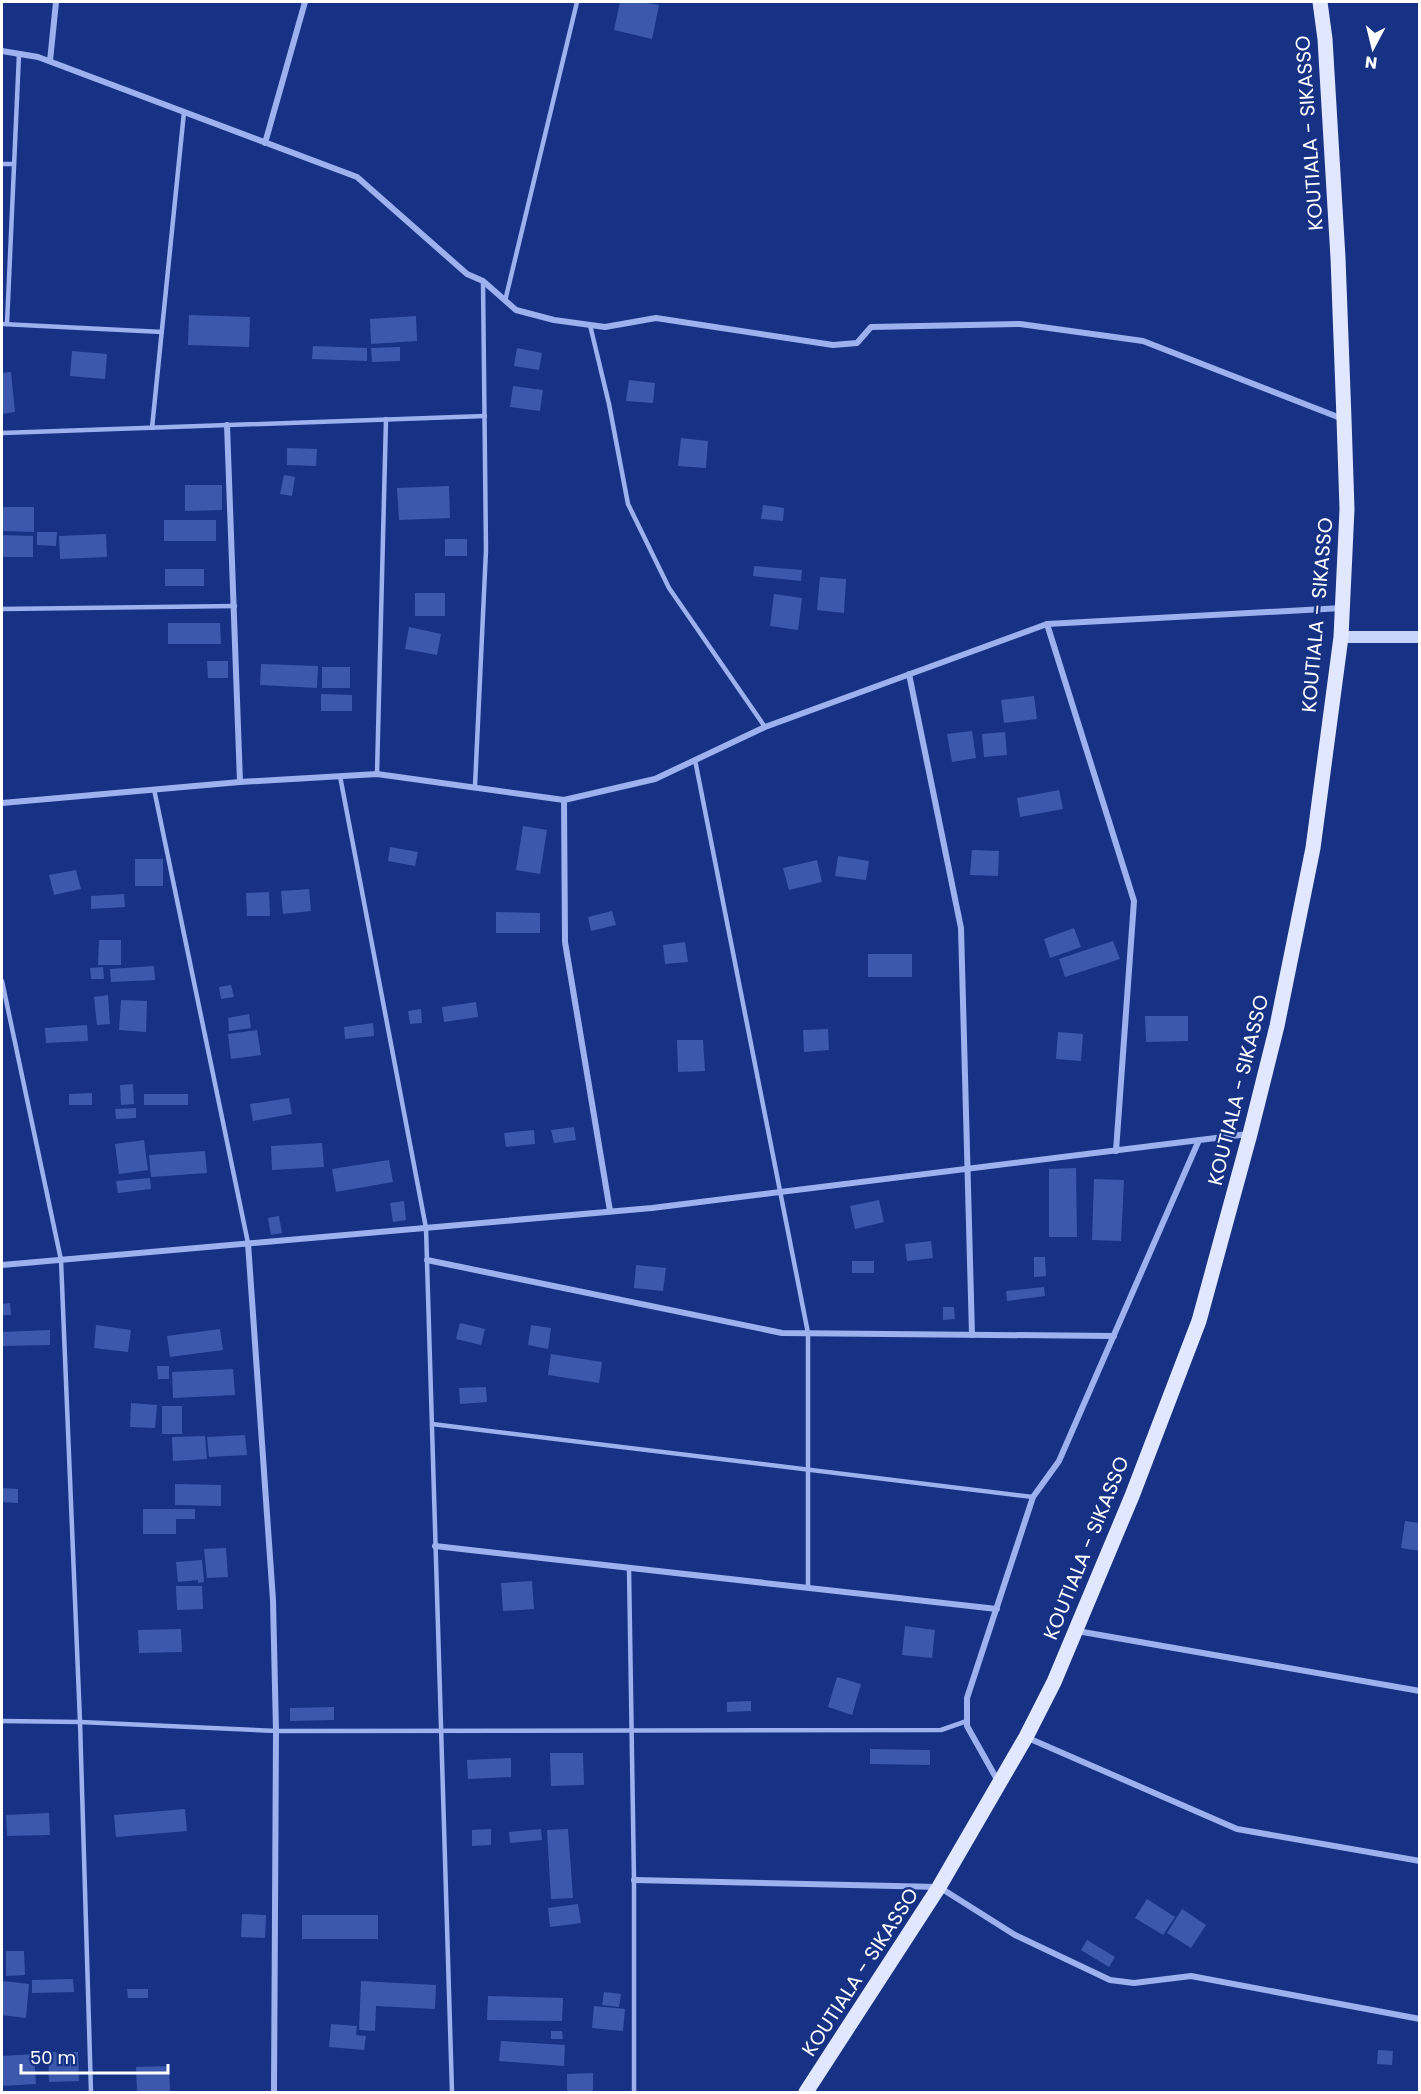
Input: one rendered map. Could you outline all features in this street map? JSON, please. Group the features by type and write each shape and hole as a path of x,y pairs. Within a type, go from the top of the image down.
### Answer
{"main road":[{"name":"KOUTIALA - SIKASSO","path":"806,2092 939,1887 1026,1737 1054,1682 1132,1496 1198,1321 1250,1134 1277,1026 1313,848 1341,637 1347,509 1338,258 1327,62 1320,2"}],"street":[{"path":"50,61 56,2"},
{"path":"265,143 305,2"},
{"path":"2,51 50,61 357,177 467,274 483,281 516,310 554,320 605,327 656,318 833,345 857,343 871,327 1020,324 1143,341 1344,419"},
{"path":"227,425 240,782"},
{"path":"2,802 240,782 377,774 564,800 656,779 765,727 1047,624 1342,608"},
{"path":"1047,624 1134,901 1116,1151"},
{"path":"1341,637 1419,637"},
{"path":"909,674 961,927 972,1335"},
{"path":"564,800 565,942 610,1211"},
{"path":"2,1265 610,1211 1250,1134"},
{"path":"999,1784 967,1726 967,1698 1033,1497 1059,1461 1199,1140"},
{"path":"249,1243 273,1600 276,1731 274,2092"},
{"path":"427,1260 782,1333 1114,1336"},
{"path":"435,1546 997,1609"},
{"path":"1075,1630 1419,1691"},
{"path":"1026,1737 1237,1829 1419,1861"},
{"path":"633,1880 939,1887 1015,1935 1110,1980 1134,1983 1191,1976 1419,2019"}],"lane":[{"path":"505,301 577,2"},
{"path":"19,54 4,324 162,332"},
{"path":"152,428 184,112"},
{"path":"2,164 14,164"},
{"path":"475,786 486,550 483,281"},
{"path":"590,325 609,404 628,504 669,588 765,727"},
{"path":"2,433 485,416"},
{"path":"377,774 386,419"},
{"path":"2,609 235,606"},
{"path":"695,760 808,1333 808,1588"},
{"path":"340,776 426,1228 452,2092"},
{"path":"154,789 249,1243"},
{"path":"2,981 61,1260 80,1722 91,2092"},
{"path":"432,1424 1033,1497"},
{"path":"629,1568 633,2092"},
{"path":"2,1721 80,1722 276,1731 941,1730 967,1721"}],"building":[{"path":"620,2 659,5 652,39 614,30"},
{"path":"189,315 250,317 249,347 188,345"},
{"path":"416,316 417,341 371,344 370,319"},
{"path":"313,346 367,348 367,361 312,359"},
{"path":"400,347 400,361 372,362 371,348"},
{"path":"517,348 542,353 539,370 514,366"},
{"path":"72,351 107,354 105,379 70,376"},
{"path":"11,372 15,412 2,414 2,373"},
{"path":"629,380 655,383 653,403 626,401"},
{"path":"513,386 543,390 540,411 510,407"},
{"path":"681,438 708,441 706,468 678,466"},
{"path":"287,448 317,449 316,466 287,465"},
{"path":"284,475 295,477 292,496 280,494"},
{"path":"185,485 222,485 222,510 185,511"},
{"path":"449,486 450,518 399,520 397,488"},
{"path":"763,505 784,508 783,521 761,519"},
{"path":"2,507 34,507 34,532 2,531"},
{"path":"164,520 216,520 216,541 164,541"},
{"path":"37,532 57,532 56,546 37,545"},
{"path":"106,534 107,557 60,559 59,536"},
{"path":"2,535 33,536 33,557 2,557"},
{"path":"445,539 467,539 467,556 445,556"},
{"path":"754,566 802,570 801,581 753,576"},
{"path":"165,569 204,569 204,586 165,586"},
{"path":"820,577 846,579 844,613 817,610"},
{"path":"415,593 445,593 445,616 415,616"},
{"path":"774,594 802,598 798,630 770,626"},
{"path":"168,623 220,623 221,644 168,644"},
{"path":"409,627 441,634 437,655 405,649"},
{"path":"207,661 228,661 228,678 208,678"},
{"path":"261,664 318,666 317,688 260,685"},
{"path":"322,667 350,667 350,688 322,688"},
{"path":"321,694 352,695 352,711 321,711"},
{"path":"1034,696 1037,719 1004,723 1001,700"},
{"path":"972,731 976,758 952,762 947,734"},
{"path":"1005,732 1007,755 984,757 982,734"},
{"path":"1059,790 1063,809 1020,817 1017,798"},
{"path":"523,826 547,830 540,874 516,870"},
{"path":"390,847 418,852 415,866 388,861"},
{"path":"972,850 999,851 998,876 970,875"},
{"path":"838,856 869,861 866,880 835,876"},
{"path":"135,859 163,859 163,886 135,886"},
{"path":"817,860 822,882 789,890 783,868"},
{"path":"76,870 81,889 54,895 49,875"},
{"path":"309,889 311,911 283,914 281,891"},
{"path":"269,892 270,916 247,916 246,893"},
{"path":"124,894 125,907 91,909 91,896"},
{"path":"612,911 616,925 591,931 588,917"},
{"path":"496,912 540,913 540,933 496,933"},
{"path":"1074,928 1081,947 1050,958 1044,939"},
{"path":"99,940 121,940 121,965 98,965"},
{"path":"1113,941 1120,959 1065,977 1059,959"},
{"path":"685,942 688,962 665,964 663,945"},
{"path":"868,954 912,954 912,977 868,977"},
{"path":"154,966 155,980 111,982 110,969"},
{"path":"103,967 104,979 91,979 90,968"},
{"path":"231,985 234,997 221,999 219,987"},
{"path":"108,995 110,1024 97,1025 94,997"},
{"path":"121,1000 147,1001 146,1032 119,1030"},
{"path":"476,1002 478,1017 444,1022 442,1007"},
{"path":"421,1009 422,1023 410,1024 408,1011"},
{"path":"249,1014 251,1028 229,1031 228,1018"},
{"path":"1145,1016 1188,1016 1188,1041 1146,1042"},
{"path":"373,1023 374,1036 345,1039 344,1027"},
{"path":"87,1025 88,1041 46,1043 45,1028"},
{"path":"828,1029 829,1050 804,1052 803,1030"},
{"path":"257,1030 261,1055 231,1059 228,1034"},
{"path":"1058,1032 1083,1034 1081,1061 1056,1059"},
{"path":"677,1040 703,1040 705,1071 678,1072"},
{"path":"133,1084 134,1104 121,1105 120,1085"},
{"path":"92,1093 92,1105 69,1105 69,1094"},
{"path":"144,1094 188,1094 188,1105 144,1105"},
{"path":"289,1098 292,1114 253,1121 250,1104"},
{"path":"136,1108 136,1118 116,1119 115,1109"},
{"path":"574,1127 576,1140 554,1143 551,1130"},
{"path":"534,1130 535,1144 506,1147 504,1133"},
{"path":"144,1140 148,1170 119,1174 115,1144"},
{"path":"322,1143 324,1167 272,1170 271,1146"},
{"path":"205,1151 207,1173 151,1177 149,1155"},
{"path":"389,1160 393,1182 336,1192 332,1169"},
{"path":"1076,1168 1077,1237 1049,1237 1049,1169"},
{"path":"150,1178 151,1189 118,1193 116,1181"},
{"path":"1094,1179 1124,1180 1121,1241 1092,1240"},
{"path":"879,1200 884,1222 855,1229 850,1206"},
{"path":"404,1201 406,1220 393,1222 390,1203"},
{"path":"279,1216 282,1233 271,1235 268,1218"},
{"path":"931,1241 933,1258 907,1261 905,1244"},
{"path":"1034,1257 1045,1257 1046,1276 1034,1277"},
{"path":"852,1261 874,1261 874,1273 852,1273"},
{"path":"636,1265 666,1268 663,1291 634,1288"},
{"path":"1044,1287 1045,1296 1007,1301 1006,1291"},
{"path":"10,1303 11,1315 2,1315 2,1304"},
{"path":"943,1307 954,1307 955,1319 943,1320"},
{"path":"460,1323 485,1329 481,1345 456,1339"},
{"path":"96,1325 131,1330 128,1352 94,1348"},
{"path":"531,1325 551,1328 548,1349 528,1345"},
{"path":"220,1329 223,1350 170,1357 167,1336"},
{"path":"50,1330 50,1345 2,1346 2,1332"},
{"path":"551,1354 602,1362 599,1383 548,1375"},
{"path":"157,1366 169,1366 169,1379 158,1379"},
{"path":"233,1369 235,1395 173,1398 172,1372"},
{"path":"486,1387 487,1402 460,1404 459,1388"},
{"path":"131,1403 157,1405 155,1428 130,1427"},
{"path":"162,1406 182,1406 182,1434 162,1434"},
{"path":"245,1435 247,1455 209,1457 207,1437"},
{"path":"205,1436 207,1459 173,1461 172,1437"},
{"path":"175,1484 221,1485 221,1506 175,1505"},
{"path":"2,1488 18,1489 18,1503 2,1502"},
{"path":"143,1509 195,1509 195,1519 176,1519 176,1534 143,1534"},
{"path":"1405,1521 1420,1523 1420,1551 1401,1548"},
{"path":"226,1548 228,1577 207,1578 204,1549"},
{"path":"202,1560 204,1582 198,1583 198,1580 178,1582 176,1562"},
{"path":"532,1581 534,1609 503,1611 501,1583"},
{"path":"176,1586 202,1586 203,1609 177,1610"},
{"path":"905,1626 935,1630 932,1658 902,1655"},
{"path":"181,1629 182,1652 139,1653 138,1630"},
{"path":"837,1677 861,1684 852,1715 828,1707"},
{"path":"751,1701 751,1711 727,1712 727,1702"},
{"path":"334,1707 334,1720 290,1721 290,1708"},
{"path":"870,1749 930,1750 930,1765 870,1764"},
{"path":"550,1753 583,1753 584,1785 551,1786"},
{"path":"511,1758 511,1777 468,1779 467,1760"},
{"path":"185,1809 187,1831 116,1837 114,1815"},
{"path":"49,1813 50,1835 7,1836 6,1815"},
{"path":"491,1829 491,1845 472,1846 472,1830"},
{"path":"541,1829 542,1840 510,1843 509,1832"},
{"path":"568,1829 573,1898 551,1899 547,1830"},
{"path":"1147,1899 1175,1917 1163,1935 1135,1918"},
{"path":"578,1904 581,1923 550,1927 548,1908"},
{"path":"1182,1909 1206,1925 1191,1948 1167,1933"},
{"path":"242,1914 266,1915 265,1938 241,1937"},
{"path":"302,1915 378,1915 378,1939 302,1939"},
{"path":"1087,1940 1115,1957 1109,1967 1081,1950"},
{"path":"6,1951 24,1951 25,1975 6,1976"},
{"path":"73,1979 74,1992 32,1993 32,1980"},
{"path":"3,1981 29,1984 26,2018 2,2015"},
{"path":"361,1981 436,1985 435,2009 376,2006 375,2031 359,2030"},
{"path":"127,1989 148,1989 148,1998 128,1998"},
{"path":"604,1992 621,1994 619,2007 602,2005"},
{"path":"488,1996 563,1998 562,2021 487,2020"},
{"path":"594,2006 625,2009 623,2031 592,2028"},
{"path":"331,2024 357,2026 356,2035 366,2036 364,2050 329,2047"},
{"path":"551,2031 562,2031 563,2039 551,2039"},
{"path":"501,2041 565,2045 564,2066 499,2061"},
{"path":"1378,2050 1393,2051 1392,2065 1377,2064"},
{"path":"48,2052 78,2052 79,2081 49,2082"},
{"path":"34,2054 36,2084 2,2086 2,2056"},
{"path":"169,2066 170,2092 137,2092 136,2067"},
{"path":"593,2073 593,2092 567,2092 567,2074"}]}
